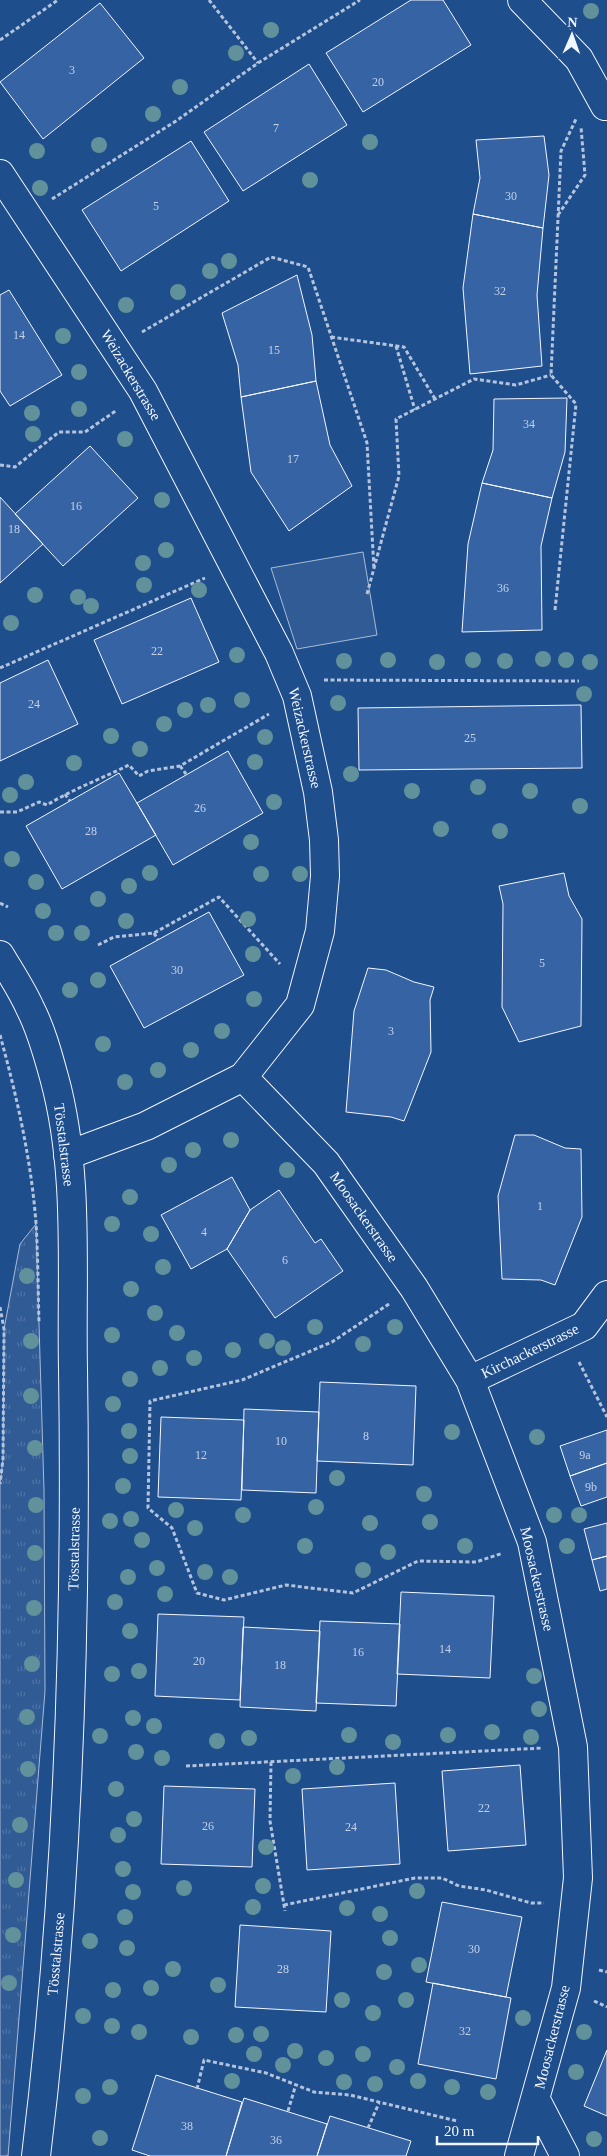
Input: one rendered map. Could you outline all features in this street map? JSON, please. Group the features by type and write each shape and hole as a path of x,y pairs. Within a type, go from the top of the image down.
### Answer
{"street":[{"path":"522,0 579,59 605,106"},
{"name":"Weizackerstrasse","path":"0,174 116,347 143,391 225,546 291,680 297,696 318,792 324,840 325,876 320,931 300,1005 243,1077 146,1126 68,1155"},
{"name":"Tösstalstrasse","path":"0,955 31,1009 54,1079 68,1155 75,1502 70,1704 59,1921 36,2156"},
{"name":"Moosackerstrasse","path":"243,1077 326,1163 414,1288 470,1380 532,1542 573,1746 578,1878 566,1988 519,2156"},
{"name":"Kirchackerstrasse","path":"470,1380 584,1326 607,1295"},
{"name":"Moosackerstrasse","path":"536,2100 565,2156"}],"path":[{"path":"0,40 58,0"},
{"path":"209,0 258,63"},
{"path":"26,215 176,121 258,63 360,0"},
{"path":"555,610 576,404 551,375 558,215 561,151 580,111 585,175 558,215"},
{"path":"116,347 271,258 308,267 367,443 374,570"},
{"path":"331,337 404,347 435,399"},
{"path":"396,346 415,410"},
{"path":"367,594 399,476 396,419 474,379 516,385 551,375"},
{"path":"0,465 14,467 60,432 85,432 143,391"},
{"path":"0,668 175,591"},
{"path":"291,680 580,680"},
{"path":"0,812 17,812 39,802 47,805 65,794 76,791 129,764 139,776 148,771 180,766 261,720"},
{"path":"180,766 186,774"},
{"path":"65,794 70,801"},
{"path":"98,945 114,937 154,933 220,897 263,945"},
{"path":"0,903 8,907"},
{"path":"154,933 158,940"},
{"path":"0,1035 16,1094 30,1168 36,1224 39,1327"},
{"path":"414,1288 332,1342 242,1380 150,1401 148,1508 172,1528 197,1593 224,1600 286,1585 353,1593 418,1561 476,1562 532,1542"},
{"path":"0,1306 4,1329 3,1459 0,1484"},
{"path":"565,1334 607,1417"},
{"path":"186,1766 573,1746"},
{"path":"271,1762 270,1820 286,1911"},
{"path":"284,1905 415,1878 442,1878 459,1886 486,1890 532,1903 575,1904"},
{"path":"197,2089 204,2060 266,2073 314,2092 350,2095 457,2121"},
{"path":"288,2111 296,2084"},
{"path":"368,2128 379,2103"}],"green space":[{"path":"36,1224 44,1490 45,1691 8,2156 0,2156 0,1484 3,1459 4,1329 20,1244"}],"shaded area":[{"path":"363,552 377,635 297,649 271,568"}],"building":[{"path":"411,0 443,0 471,45 363,112 326,53"},
{"path":"100,3 144,58 43,139 0,82"},
{"path":"309,64 347,125 243,191 204,132"},
{"path":"544,136 549,175 543,228 473,214 480,178 476,140"},
{"path":"191,141 229,201 121,271 82,210"},
{"path":"473,214 543,228 537,295 542,366 470,374 463,288"},
{"path":"297,275 312,335 316,381 241,397 238,365 222,313"},
{"path":"9,290 62,375 10,406 0,391 0,295"},
{"path":"316,381 330,445 352,486 289,531 251,472 241,397"},
{"path":"567,398 565,452 552,498 482,483 493,450 494,399"},
{"path":"90,446 138,498 63,566 15,514"},
{"path":"482,483 552,498 541,546 542,630 462,632 468,544"},
{"path":"0,497 43,544 0,583"},
{"path":"191,598 219,662 122,704 94,640"},
{"path":"48,660 78,724 0,761 0,683"},
{"path":"581,705 582,768 359,770 358,708"},
{"path":"228,751 263,813 173,865 137,803"},
{"path":"119,773 156,835 62,889 26,826"},
{"path":"564,873 569,896 582,919 581,1026 519,1042 502,1007 503,904 499,886"},
{"path":"209,912 244,975 144,1028 110,966"},
{"path":"368,968 386,970 414,982 434,987 430,1000 431,1052 404,1121 391,1117 346,1112 354,1011"},
{"path":"515,1135 534,1135 565,1148 581,1149 582,1217 555,1285 541,1280 502,1279 498,1196"},
{"path":"232,1177 250,1210 227,1249 191,1269 161,1215"},
{"path":"279,1190 315,1243 321,1239 343,1271 275,1318 227,1249 250,1210"},
{"path":"320,1382 416,1386 413,1465 317,1461"},
{"path":"244,1409 319,1412 316,1493 242,1490"},
{"path":"161,1417 244,1420 241,1500 158,1497"},
{"path":"607,1430 607,1463 570,1476 560,1446"},
{"path":"607,1463 607,1497 581,1506 570,1476"},
{"path":"607,1523 607,1556 592,1560 584,1529"},
{"path":"607,1556 607,1589 600,1591 592,1560"},
{"path":"401,1592 494,1596 490,1678 397,1674"},
{"path":"158,1614 244,1617 240,1700 155,1696"},
{"path":"320,1621 400,1624 396,1706 316,1703"},
{"path":"243,1627 320,1631 316,1711 240,1707"},
{"path":"520,1765 526,1845 448,1851 442,1771"},
{"path":"395,1783 400,1864 307,1870 302,1789"},
{"path":"164,1786 255,1789 252,1867 161,1864"},
{"path":"442,1902 522,1917 506,1997 426,1982"},
{"path":"240,1925 331,1931 326,2012 235,2007"},
{"path":"433,1983 511,1998 496,2079 418,2064"},
{"path":"607,2050 607,2116 584,2106"},
{"path":"156,2075 242,2102 226,2156 150,2156 132,2150"},
{"path":"244,2098 327,2124 317,2156 226,2156"},
{"path":"330,2116 411,2141 406,2156 317,2156"}]}
